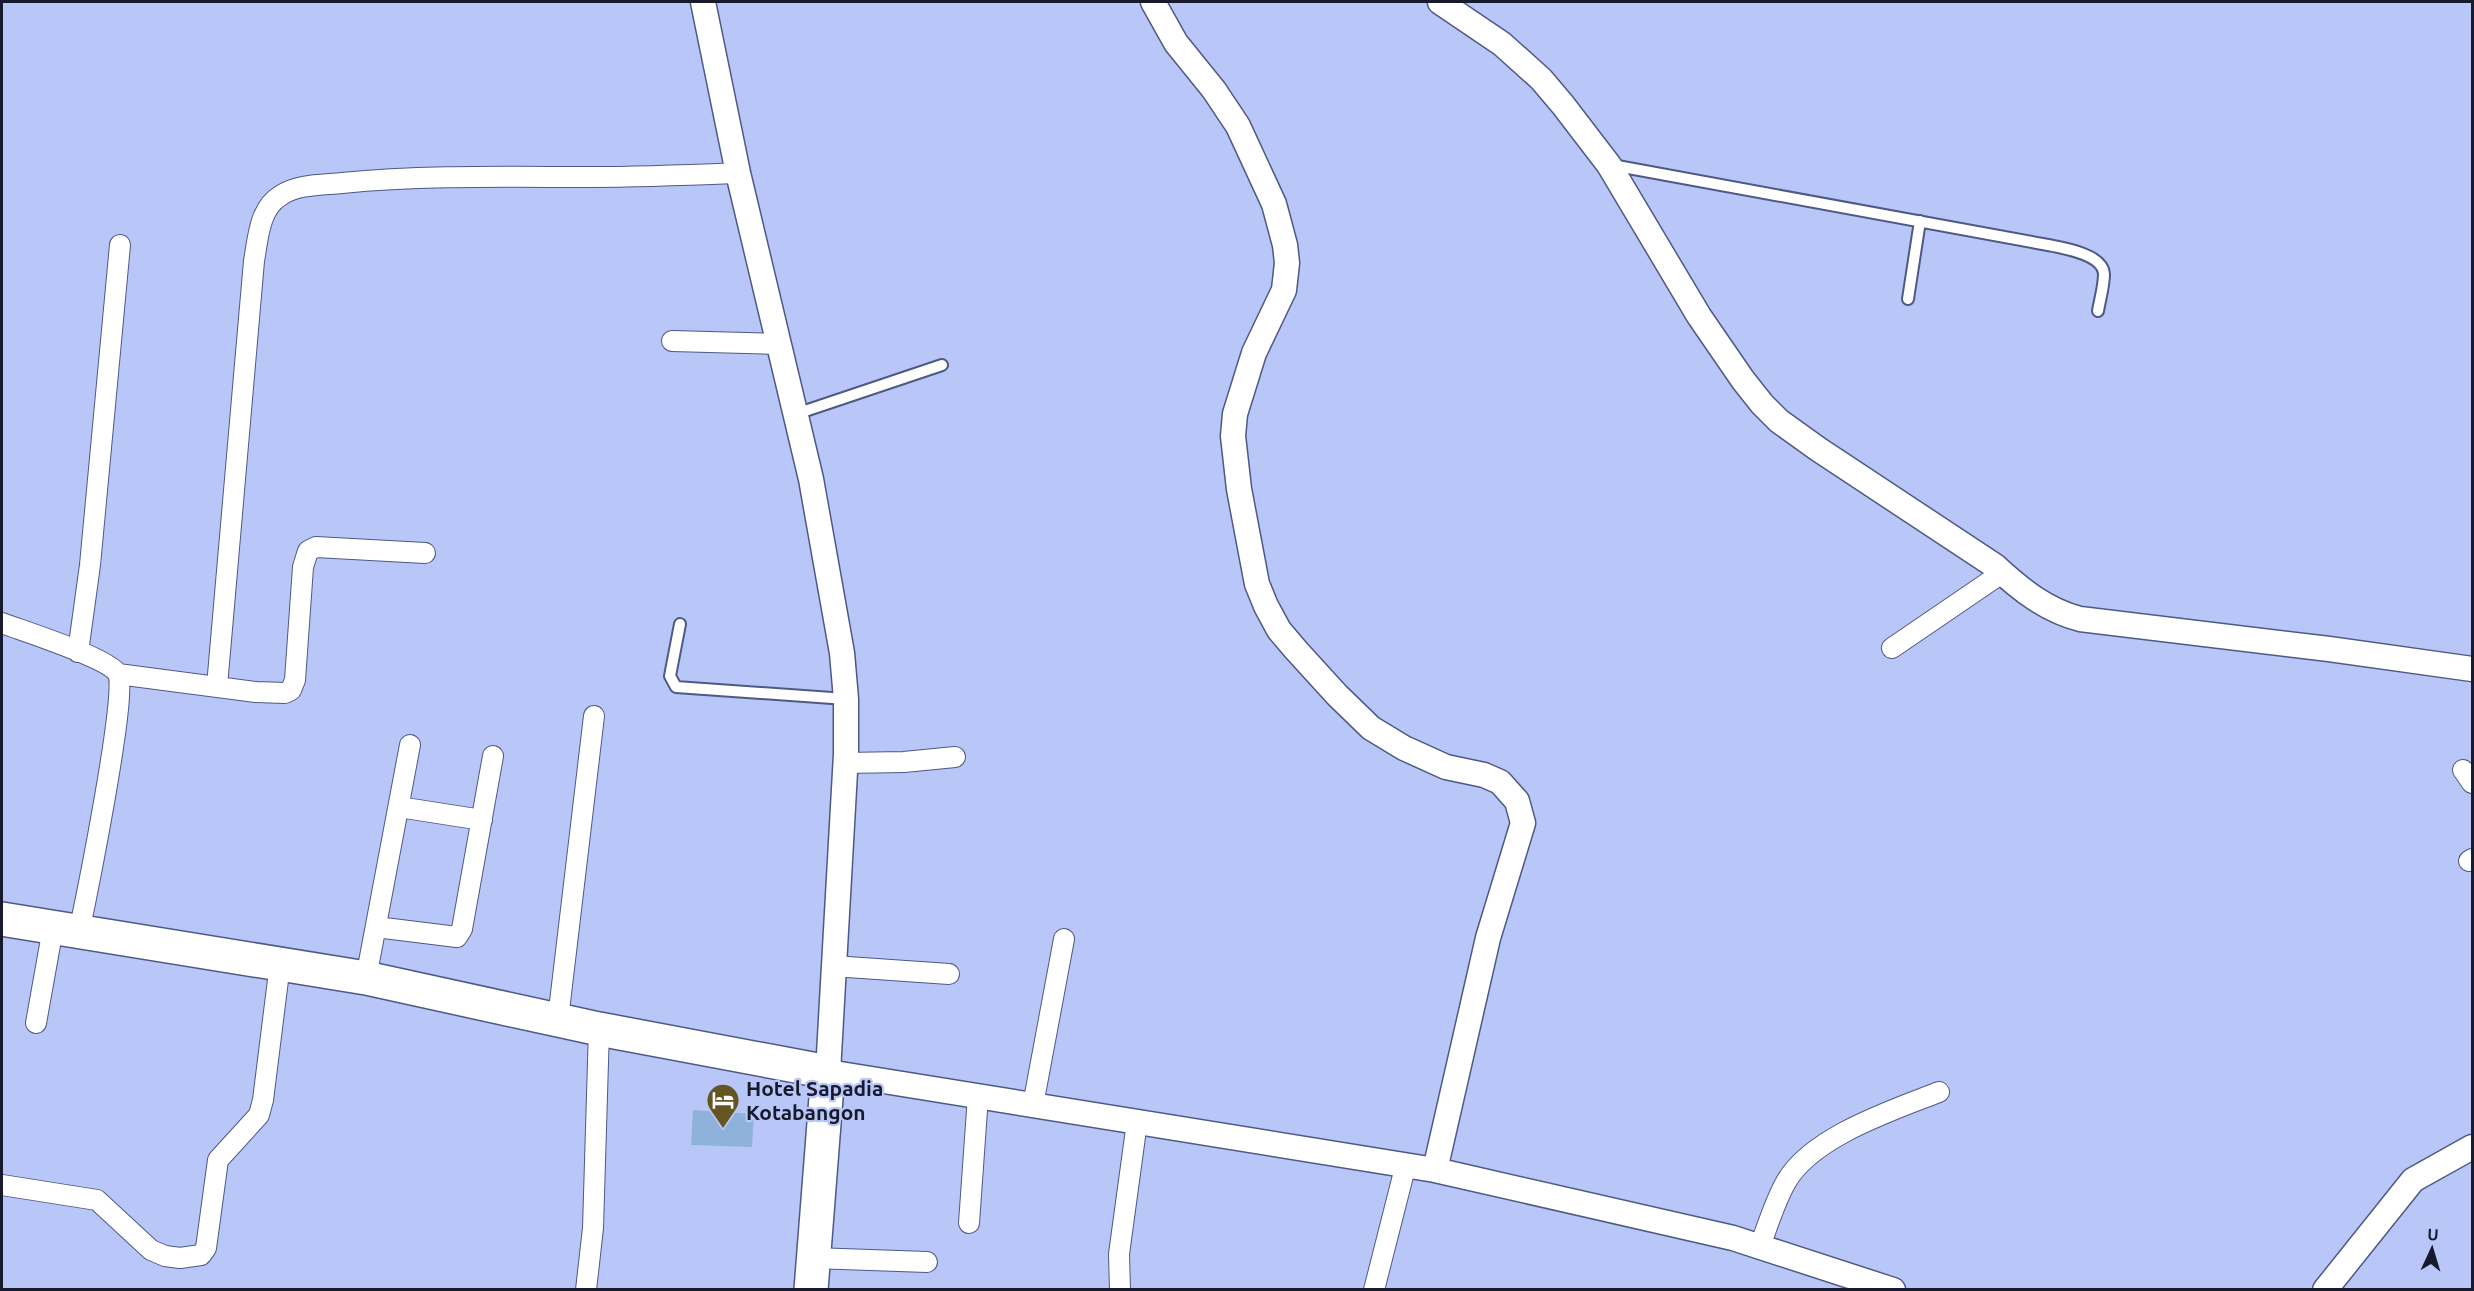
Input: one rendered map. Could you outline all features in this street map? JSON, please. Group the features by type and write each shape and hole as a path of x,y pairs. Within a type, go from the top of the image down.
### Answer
{"highway":[{"path":"2,919 366,978 599,1029 828,1072 811,1290"}],"street":[{"path":"703,2 738,173 826,553 842,653 846,699 845,763 828,1072 1406,1164 1599,1206 1760,1246 1893,1290"},
{"path":"1153,2 1176,43 1214,90 1238,126 1274,204 1285,244 1287,263 1284,290 1254,353 1235,414 1233,436 1239,489 1257,584 1266,606 1279,630 1296,650 1371,728 1404,748 1446,767 1492,778 1507,788 1521,809 1523,823 1488,938 1435,1170"},
{"path":"1440,2 1502,44 1541,80 1609,165 1699,316 1762,404 1779,421 1804,439 2002,573 2044,606 2080,619 2472,669"},
{"path":"217,686 255,261 260,225 268,207 278,196 288,191 311,186 408,179 738,173"},
{"path":"78,652 90,565 120,245"},
{"path":"672,341 778,344"},
{"path":"118,674 274,693 291,690 295,680 303,567 308,551 316,547 425,553"},
{"path":"1892,648 2002,573"},
{"path":"2,623 109,665 118,674 121,689 119,707 66,930 36,1023"},
{"path":"558,1019 594,716"},
{"path":"366,978 410,745"},
{"path":"376,927 457,937 462,929 493,756"},
{"path":"845,763 904,762 955,757"},
{"path":"399,807 482,820"},
{"path":"1033,1105 1064,939"},
{"path":"2,1185 97,1200 110,1210 144,1247 165,1256 180,1258 201,1255 206,1248 218,1160 259,1115 263,1100 280,964"},
{"path":"833,966 949,974"},
{"path":"586,1290 593,1228 599,1029"},
{"path":"1760,1246 1786,1182 1802,1161 1822,1145 1882,1114 1939,1092"},
{"path":"969,1223 978,1096"},
{"path":"1120,1290 1119,1254 1137,1122"},
{"path":"2325,1290 2413,1180 2472,1146"},
{"path":"1374,1290 1406,1164"},
{"path":"813,1258 927,1262"}],"lane":[{"path":"1609,165 1920,221 2082,253 2099,264 2104,272 2098,311"},
{"path":"1908,299 1920,221"},
{"path":"795,414 942,365"},
{"path":"680,624 670,676 676,687 846,699"}],"building":[{"name":"Hotel Sapadia Kotabangon","path":"693,1110 754,1114 752,1147 691,1145"}],"place":[{"name":"Hotel Sapadia Kotabangon","path":"723,1129"}]}
